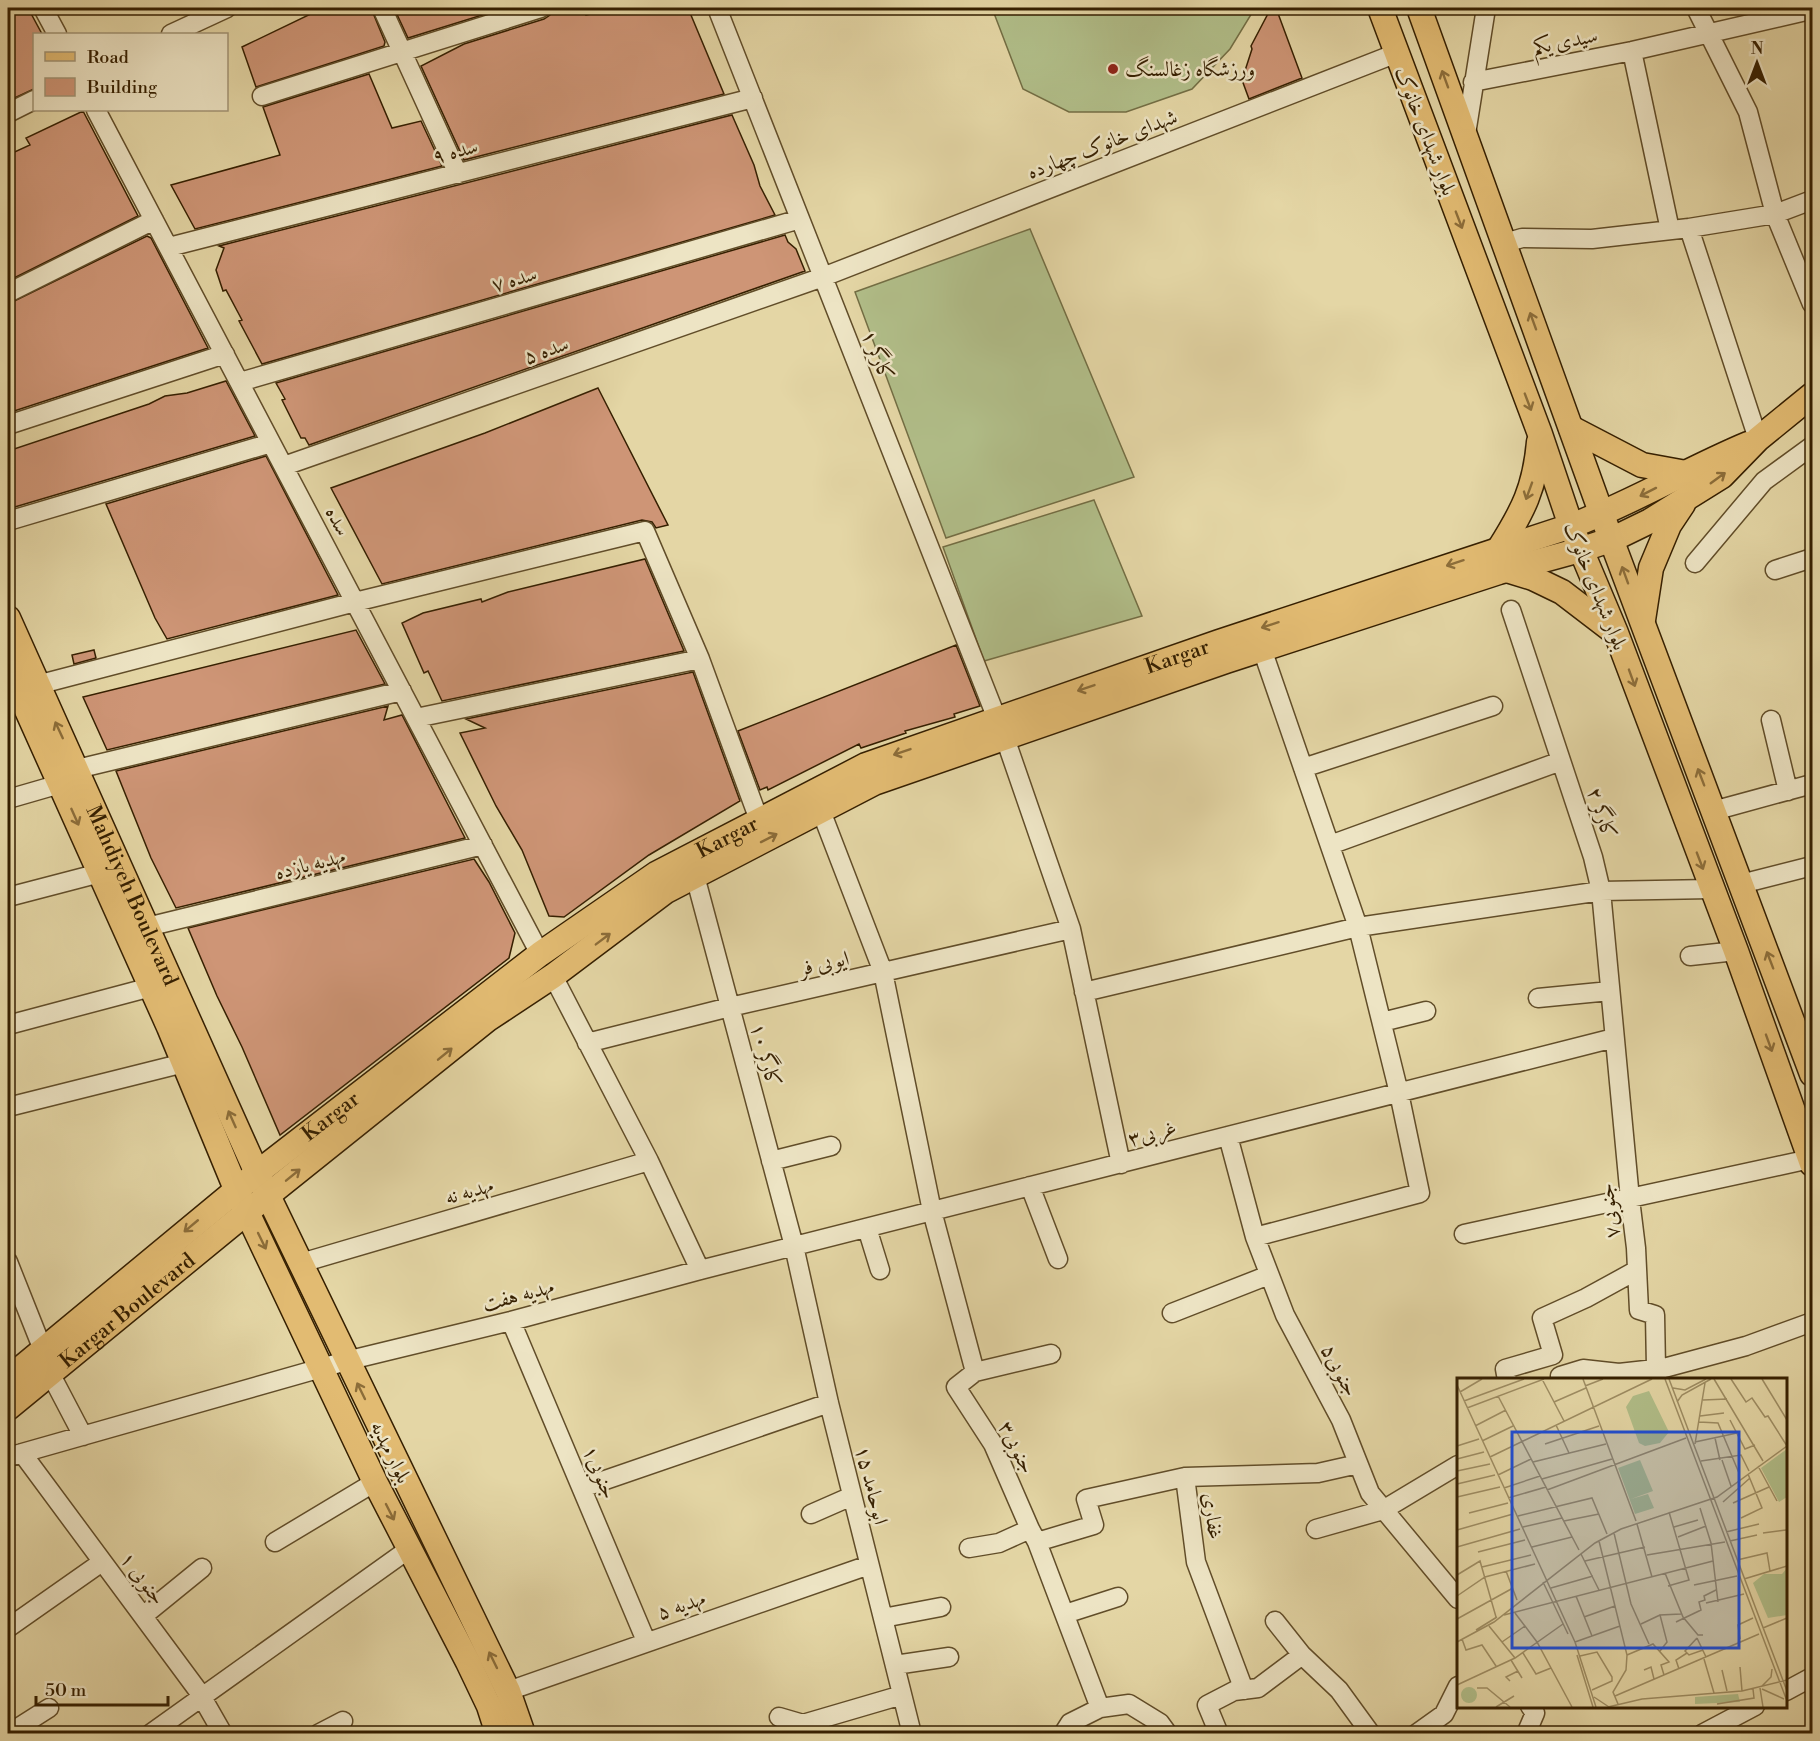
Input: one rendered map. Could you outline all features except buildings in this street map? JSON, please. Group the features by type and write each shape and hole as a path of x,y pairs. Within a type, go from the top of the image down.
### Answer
{"main road":[{"name":"بلوار شهدای خانوک","path":"1380,8 1540,434 1580,550 1616,633 1736,951 1811,1162"},
{"name":"بلوار شهدای خانوک","path":"1419,8 1602,515 1613,539 1740,884 1805,1028 1812,1074"},
{"path":"1758,439 1812,395"},
{"path":"1571,428 1642,465 1686,472"},
{"path":"1540,434 1537,470 1503,559 1533,578 1562,592 1616,633"},
{"name":"Kargar","path":"8,1379 256,1173 540,954 656,874 866,765 1001,729 1262,649 1503,559 1571,526 1602,515 1707,460 1758,439"},
{"name":"Kargar","path":"247,1212 488,1019 553,976 666,891 874,783 1001,729 1219,642 1503,559 1580,550 1613,539 1650,521 1722,476 1758,439"},
{"path":"1642,622 1651,567 1669,525 1687,498"},
{"name":"Mahdiyeh Boulevard","path":"8,618 38,685 100,873 151,987 178,1023 256,1173"},
{"name":"Mahdiyeh Boulevard","path":"8,668 147,927 178,1023 184,1063 236,1189"},
{"name":"بلوار مهدیه","path":"256,1173 508,1691 523,1734"},
{"name":"بلوار مهدیه","path":"236,1189 375,1482 489,1706 498,1734"},
{"name":"Kargar Boulevard","path":"8,1408 247,1212"},
{"path":"135,1273 150,1292"}],"street":[{"path":"42,8 56,33"},
{"path":"173,33 227,8"},
{"path":"382,8 458,174"},
{"path":"262,96 541,8"},
{"name":"کارگر ۱","path":"717,8 1001,729 1071,929 1121,1164"},
{"path":"1466,134 1486,8"},
{"path":"1696,8 1748,112 1775,214 1812,304"},
{"name":"سیدی یکم","path":"1473,82 1632,51 1709,32 1808,14"},
{"path":"1632,51 1670,230"},
{"name":"شهدای خانوک چهارده","path":"823,277 1397,53"},
{"name":"سده ۹","path":"169,247 753,98"},
{"path":"8,113 33,100"},
{"name":"سده","path":"97,111 540,954"},
{"path":"1504,243 1522,238 1592,239 1689,228 1775,214 1812,200"},
{"name":"سده ۷","path":"240,382 800,219"},
{"path":"8,293 154,220"},
{"path":"1689,228 1758,439"},
{"name":"سده ۵","path":"284,466 823,277"},
{"path":"8,425 225,354"},
{"path":"8,521 271,443"},
{"path":"1695,563 1764,481 1812,446"},
{"path":"38,685 355,602 645,531 700,659 759,820"},
{"path":"1775,570 1812,558"},
{"name":"کارگر ۲","path":"1511,610 1593,857 1601,891 1614,1038"},
{"path":"1255,1237 1420,1193 1399,1093 1358,927 1262,649"},
{"path":"416,718 700,659"},
{"path":"8,799 68,777 402,691"},
{"path":"1303,768 1493,706"},
{"path":"1771,720 1788,791"},
{"path":"1330,845 1561,761"},
{"path":"1713,811 1812,784"},
{"path":"821,811 883,972 932,1211 975,1372 1051,1354"},
{"name":"مهدیه یازده","path":"147,927 483,845"},
{"path":"1740,884 1812,866"},
{"path":"8,897 100,873"},
{"name":"کارگر ۱۰","path":"695,876 794,1246"},
{"path":"1084,992 1358,927 1601,891 1711,889"},
{"name":"ایوبی فر","path":"587,1043 730,1007 1071,929"},
{"path":"1690,956 1736,951"},
{"path":"553,976 649,1161 700,1270"},
{"path":"8,1025 151,987"},
{"path":"1538,998 1610,991"},
{"path":"1382,1022 1426,1011"},
{"name":"غربی۳","path":"700,1270 1614,1038"},
{"name":"جنوبی۷","path":"1614,1038 1639,1310 1654,1315 1656,1368"},
{"path":"8,1107 184,1063"},
{"name":"جنوبی۵","path":"1228,1136 1255,1237 1269,1275 1285,1315 1341,1420 1370,1493 1457,1598"},
{"path":"771,1161 831,1146"},
{"name":"مهدیه نه","path":"301,1263 649,1161"},
{"path":"1464,1234 1811,1162"},
{"path":"1030,1186 1058,1259"},
{"path":"867,1228 880,1270"},
{"name":"ابوحامد ۱۵","path":"794,1246 829,1403 912,1734"},
{"path":"8,1262 43,1350"},
{"name":"مهدیه هفت","path":"15,1455 346,1361 511,1321 700,1270"},
{"path":"1637,1270 1586,1298 1542,1318 1561,1378 1583,1369 1619,1373 1656,1368 1746,1346 1812,1322"},
{"path":"1172,1313 1269,1275"},
{"name":"جنوبی۱","path":"511,1321 646,1641"},
{"path":"1506,1374 1553,1354"},
{"name":"جنوبی۳","path":"975,1372 956,1387 993,1444 1034,1536 1100,1708"},
{"path":"50,1373 83,1436"},
{"path":"582,1488 829,1403"},
{"name":"۱ جنوبی","path":"15,1455 143,1616 202,1697 223,1734"},
{"name":"غفاری","path":"1244,1690 1196,1562 1185,1477 1318,1473 1358,1464"},
{"path":"1316,1529 1383,1510 1457,1466"},
{"path":"969,1548 1094,1525 1086,1499 1185,1477"},
{"path":"275,1542 375,1482"},
{"path":"811,1514 852,1496"},
{"path":"150,1734 409,1549"},
{"path":"8,1628 102,1562"},
{"name":"مهدیه ۵","path":"508,1691 869,1565"},
{"path":"143,1616 202,1568"},
{"path":"1065,1614 1118,1597"},
{"path":"883,1618 941,1607"},
{"path":"1275,1621 1302,1655 1340,1690 1371,1734"},
{"path":"1219,1734 1207,1705 1234,1691 1258,1688 1302,1655"},
{"path":"895,1665 949,1657"},
{"path":"1787,1690 1812,1677"},
{"path":"1416,1734 1444,1714 1457,1688"},
{"path":"778,1717 803,1724 903,1695"},
{"path":"1063,1734 1070,1723 1100,1708 1128,1704 1160,1723 1168,1734"},
{"path":"8,1734 49,1708"},
{"path":"1526,1734 1535,1713 1531,1708"},
{"path":"1702,1734 1753,1708"},
{"path":"318,1734 343,1721"}],"green space":[{"name":"ورزشگاه زغالسنگ","path":"992,8 1255,8 1230,49 1192,89 1126,112 1069,112 1023,89"},
{"path":"1030,229 1134,477 946,538 855,292"},
{"path":"1094,500 1142,616 984,661 943,547"}],"place":[{"name":"ورزشگاه زغالسنگ","path":"1113,69"}]}
